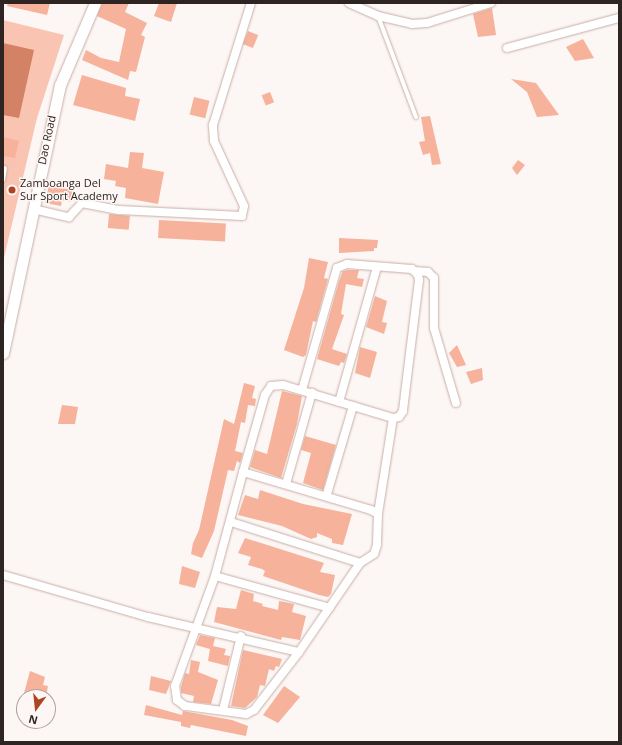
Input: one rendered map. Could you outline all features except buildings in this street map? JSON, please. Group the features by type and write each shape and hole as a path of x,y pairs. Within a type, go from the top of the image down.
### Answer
{"street":[{"name":"Dao Road","path":"3,353 60,86 95,3"},
{"path":"33,209 69,216 82,203 119,210 242,216 244,206 214,141 213,125 251,3"},
{"path":"349,3 378,16 399,22 427,23 491,3"},
{"path":"507,48 619,18"},
{"path":"302,390 337,268 347,264 428,272 434,278 434,328 456,403"},
{"path":"339,402 377,267"},
{"path":"393,418 378,514 377,545 374,554 360,563 299,652 250,713 185,706 177,700 175,686 215,576 267,389 280,384 393,418 399,417 403,411 419,280 415,271"},
{"path":"286,484 312,393"},
{"path":"327,494 353,406"},
{"path":"243,472 327,494 378,514"},
{"path":"231,522 360,563"},
{"path":"3,575 148,617 241,636 299,652"},
{"path":"215,576 330,608"},
{"path":"223,710 241,636"}],"lane":[{"path":"378,16 416,117"},
{"path":"3,180 5,168"}],"shaded area":[{"name":"Zamboanga Del Sur Sport Academy","path":"3,20 64,35 37,118 3,262"},
{"path":"3,43 34,50 19,118 3,115"}],"place":[{"name":"Zamboanga Del Sur Sport Academy","path":"12,190"}]}
